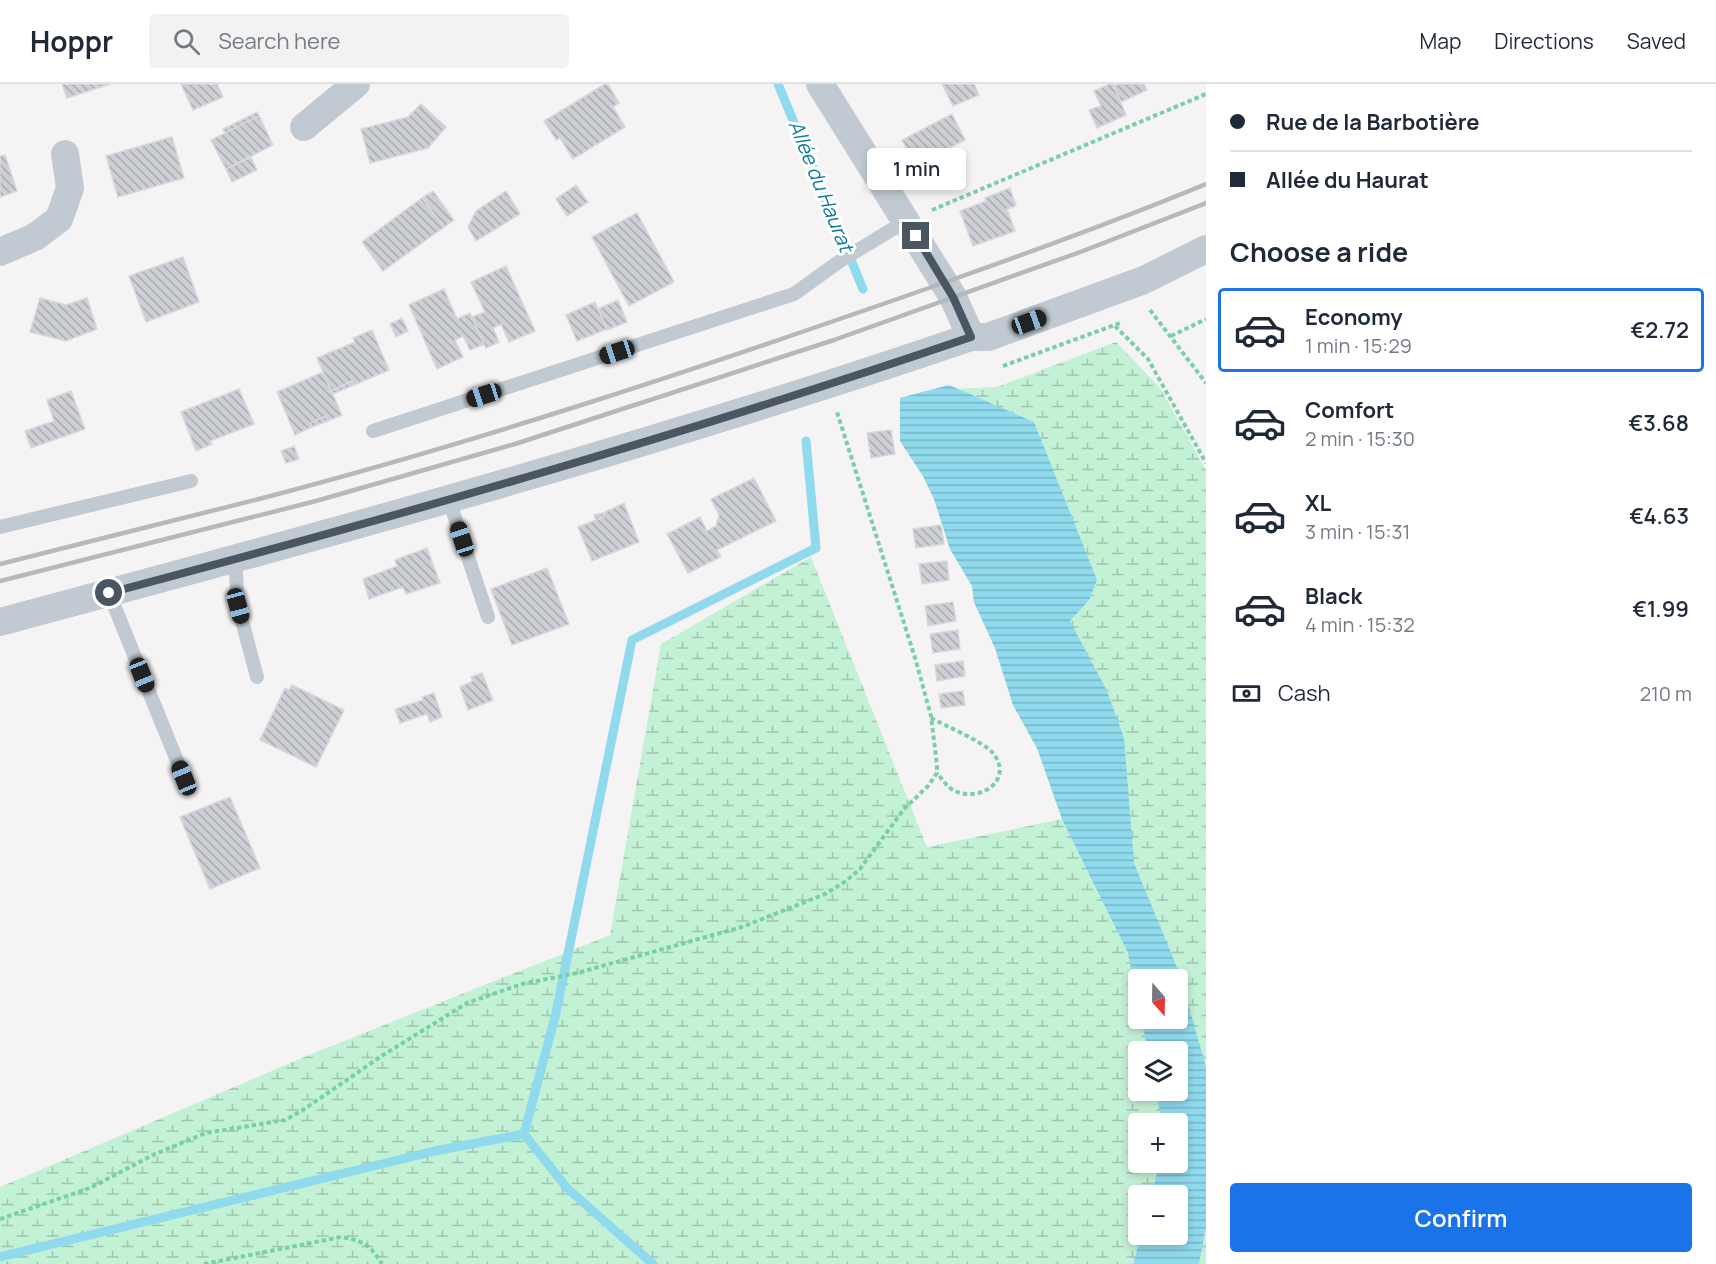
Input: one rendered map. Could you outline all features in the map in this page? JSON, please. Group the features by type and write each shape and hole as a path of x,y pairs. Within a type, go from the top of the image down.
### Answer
{"street":[{"path":"304,127 356,84"},
{"path":"820,84 953,297 971,337"},
{"path":"0,252 35,237 59,219 70,188 65,154"},
{"path":"0,622 574,464 971,337 988,337 1129,286 1206,249"}],"lane":[{"path":"373,431 795,294 840,261 906,221"},
{"path":"0,527 191,482"},
{"path":"449,500 488,617"},
{"path":"235,559 238,606 257,677"},
{"path":"109,593 184,778"}],"path":[{"path":"906,221 1206,94"},
{"path":"1129,286 1171,336 1206,383"},
{"path":"1171,336 1206,319"},
{"path":"1115,326 1148,359 1206,463"},
{"path":"837,381 836,409 916,661 931,718 937,773 954,790 978,794 994,785 999,776 999,768 991,751 979,742 931,718"},
{"path":"0,1219 90,1188 155,1154 206,1133 285,1120 467,1003 513,987 577,974 742,927 825,894 860,869 904,808 928,786 937,773"},
{"path":"204,1264 341,1237 357,1240 374,1251 382,1264"}],"green space":[{"path":"1116,342 1160,388 1206,470 1206,1264 0,1264 0,1187 309,1055 610,935 661,644 811,557 927,847 1062,819 1037,748 1013,705 995,648 974,602 972,586 950,549 934,499 923,476 900,441 900,398 930,390 997,387"}],"water":[{"path":"949,385 1034,422 1097,580 1089,600 1070,621 1107,691 1124,738 1134,863 1178,969 1131,969 1128,953 1062,819 1037,748 1013,705 995,648 974,602 972,586 950,549 934,499 923,476 900,441 900,398"},
{"path":"1188,1004 1206,1067 1206,1227 1199,1264 1133,1264 1138,1245 1188,1245 1188,1185 1154,1185 1157,1173 1188,1173 1188,1113 1160,1113 1158,1101 1188,1101 1188,1041 1146,1041 1143,1029 1188,1029"}],"building":[{"path":"62,84 110,84 67,98"},
{"path":"181,84 217,84 223,97 193,110"},
{"path":"608,84 619,103 613,107 625,127 573,159 560,138 556,140 544,121"},
{"path":"942,84 974,84 979,95 953,106"},
{"path":"1113,84 1126,115 1097,128 1089,110 1101,106 1094,91"},
{"path":"1144,84 1147,90 1121,102 1114,86"},
{"path":"421,104 446,127 428,148 370,163 361,129 408,117"},
{"path":"257,112 259,116 225,133 223,129"},
{"path":"952,114 965,140 915,165 902,140"},
{"path":"259,116 273,145 226,169 211,140"},
{"path":"172,137 184,178 118,197 106,156"},
{"path":"5,155 17,191 0,197 0,156"},
{"path":"251,157 257,170 232,182 226,169"},
{"path":"576,185 588,202 567,216 556,199"},
{"path":"1010,188 1016,206 1007,209 1015,231 973,246 960,211"},
{"path":"433,191 454,220 444,227 422,198"},
{"path":"506,191 520,214 476,241 468,227 476,211"},
{"path":"422,198 444,227 383,271 362,242"},
{"path":"637,213 674,282 629,306 592,237"},
{"path":"183,257 199,302 146,322 129,276"},
{"path":"506,266 535,331 509,342 501,324 493,328 499,342 486,348 472,317 485,312 471,282"},
{"path":"444,289 457,319 470,313 484,344 470,350 463,336 455,340 463,357 437,369 409,305"},
{"path":"40,298 66,305 87,298 97,329 66,341 30,332"},
{"path":"618,300 627,322 607,330 598,309"},
{"path":"595,302 607,329 577,341 566,315"},
{"path":"402,318 408,331 396,337 390,324"},
{"path":"372,330 389,370 354,385 352,381 331,391 317,358 355,342 353,338"},
{"path":"323,372 342,415 328,421 326,416 310,423 312,427 295,435 277,392"},
{"path":"352,381 354,385 333,394 331,391"},
{"path":"239,389 254,424 210,441 212,444 196,451 181,412"},
{"path":"71,391 85,429 31,448 25,431 54,421 47,400"},
{"path":"326,416 328,421 312,427 310,423"},
{"path":"891,430 895,454 871,458 867,433"},
{"path":"294,446 299,459 286,463 281,451"},
{"path":"754,478 776,521 717,550 721,557 688,573 667,534 700,517 707,531 716,526 719,515 711,499"},
{"path":"624,503 639,542 592,561 578,527 604,517 603,513"},
{"path":"603,513 604,517 596,520 594,515"},
{"path":"941,525 944,544 916,548 913,529"},
{"path":"427,548 440,583 406,594 403,587 369,599 363,579 397,566 395,560"},
{"path":"947,561 949,580 922,584 919,564"},
{"path":"547,568 569,624 512,645 491,589"},
{"path":"953,602 956,621 928,626 925,606"},
{"path":"958,630 960,649 933,653 930,634"},
{"path":"963,661 965,676 937,681 935,665"},
{"path":"482,673 493,700 468,710 460,687 473,681 471,677"},
{"path":"292,685 344,710 316,767 260,740 285,688 289,690"},
{"path":"963,691 965,705 941,708 939,694"},
{"path":"434,693 442,717 430,722 427,714 400,723 395,709 423,700 422,697"},
{"path":"230,797 260,868 210,889 180,817"}],"waterway":[{"name":"Allée du Haurat","path":"778,84 863,289"},
{"path":"524,1134 556,1013 632,640 816,548 806,441"},
{"path":"524,1134 567,1188 653,1264"},
{"path":"0,1257 435,1151 524,1134"}],"railway":[{"path":"0,564 344,476 595,401 961,277 1206,184"},
{"path":"0,581 316,501 515,444 834,340 1083,251 1206,203"}],"route":[{"path":"109,593 563,467 971,337 953,297 916,236"}]}
